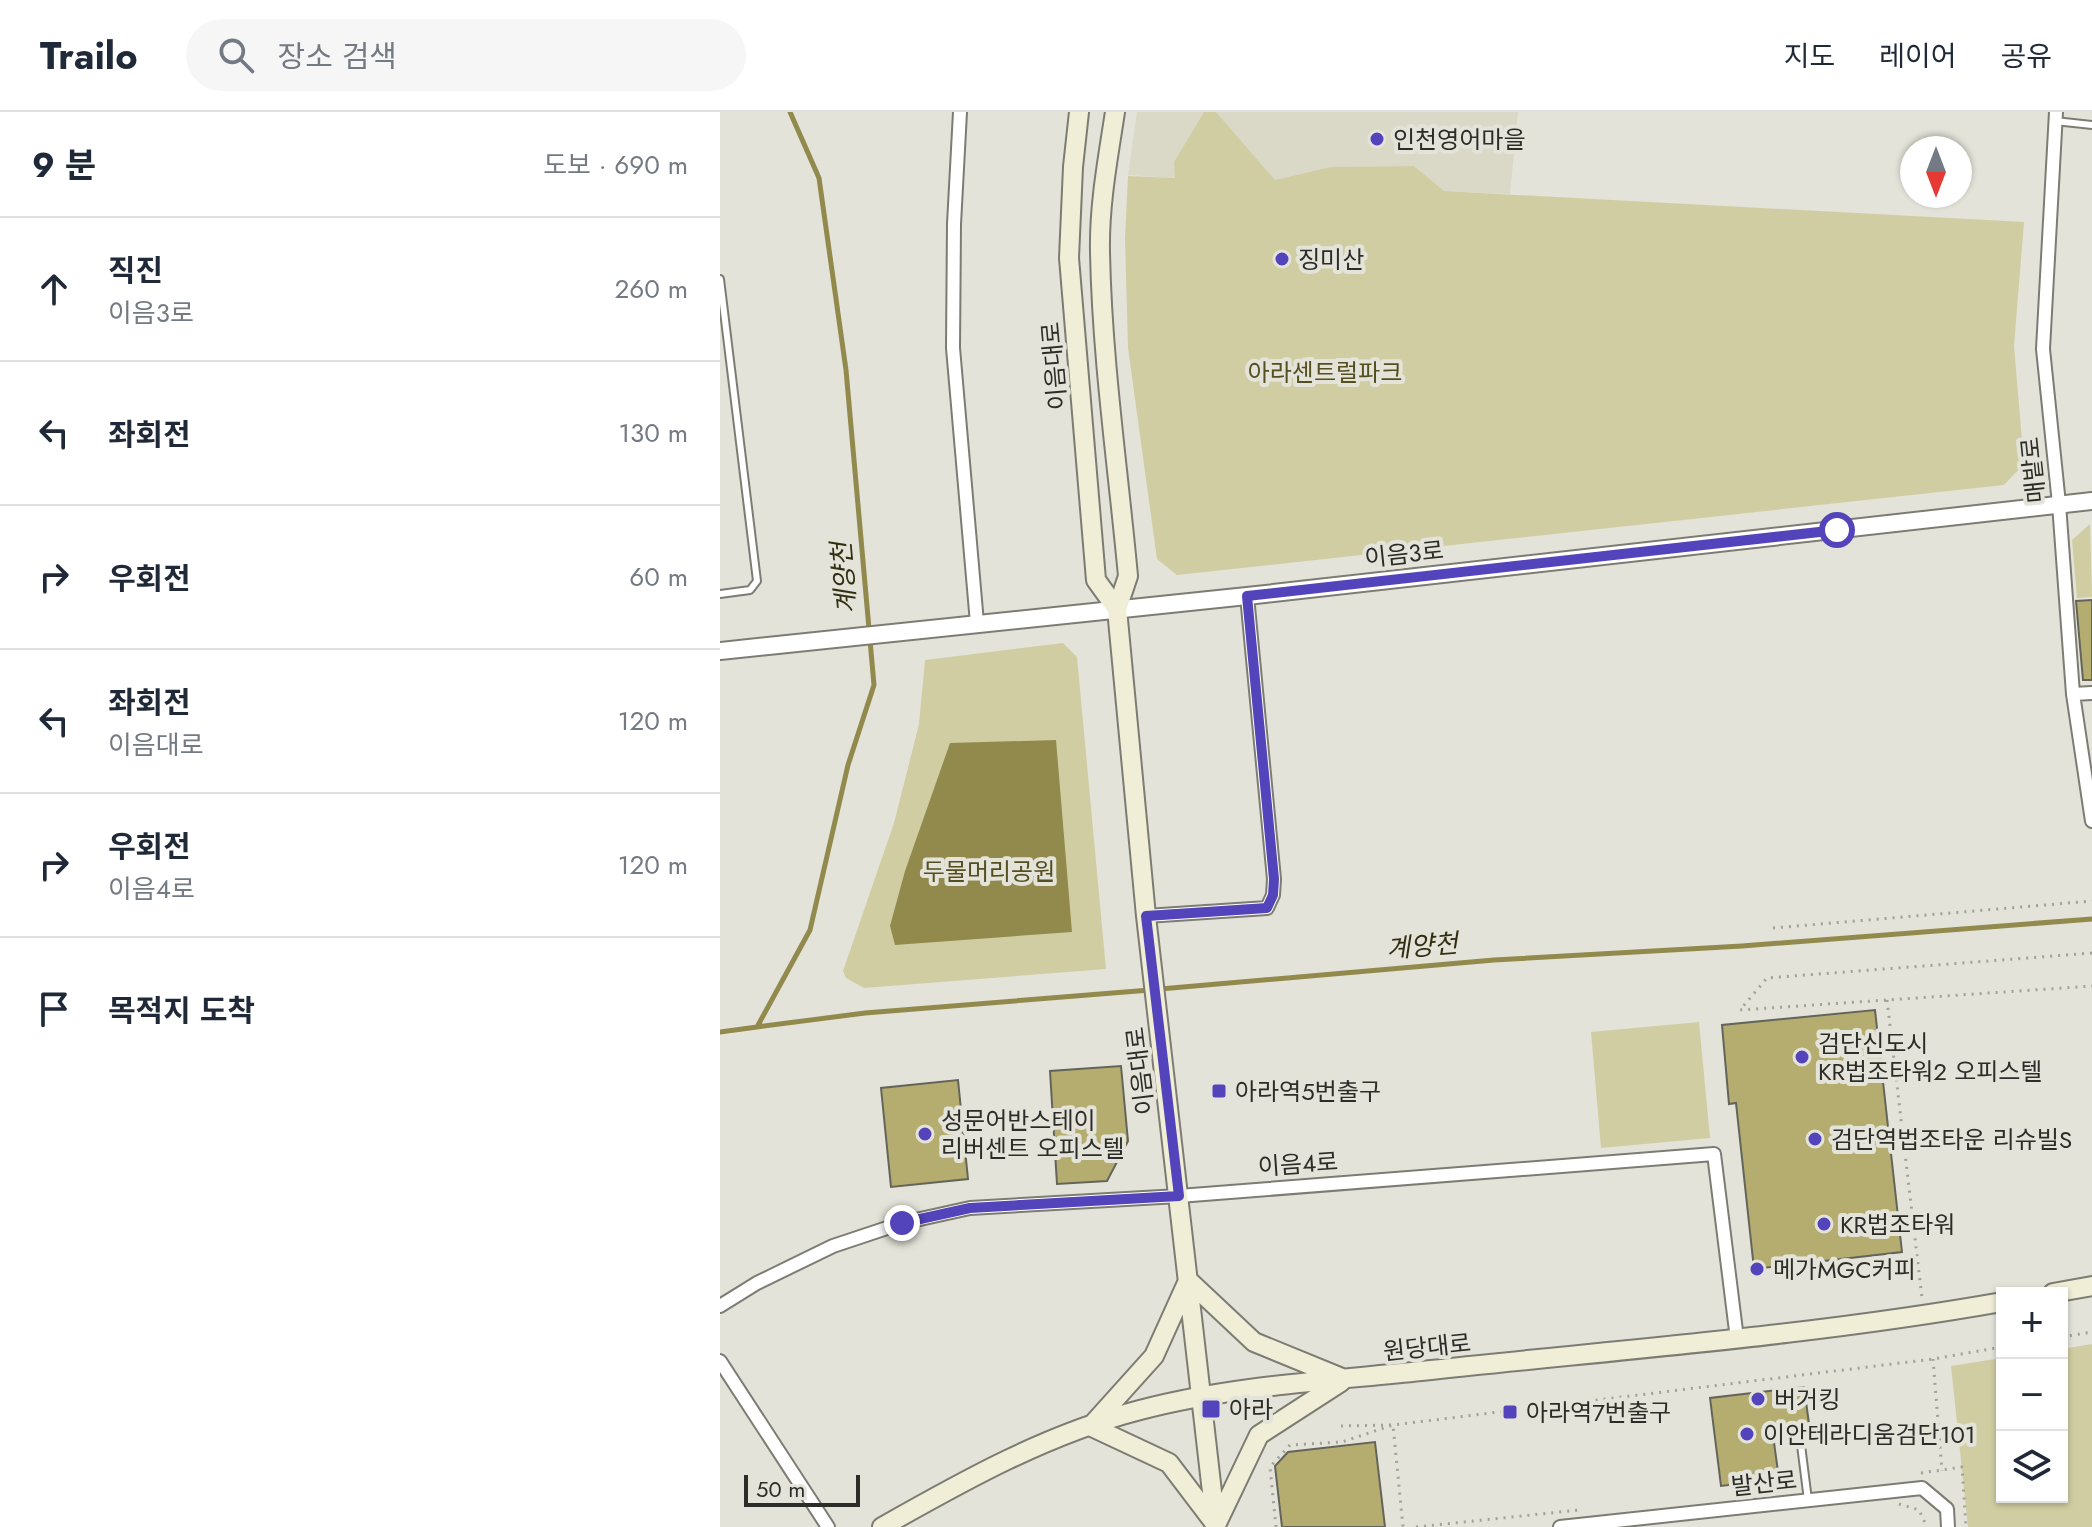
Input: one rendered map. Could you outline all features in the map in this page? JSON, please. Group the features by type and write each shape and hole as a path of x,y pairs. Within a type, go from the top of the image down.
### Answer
{"main road":[{"name":"이음대로","path":"1079,112 1069,258 1096,580 1117,609"},
{"name":"이음대로","path":"1115,112 1106,171 1100,250 1128,576 1117,609 1151,965 1216,1526"},
{"path":"1188,1280 1254,1342 1346,1379 1259,1435 1216,1526 1169,1463 1090,1426 1154,1356 1188,1280"},
{"path":"2068,1290 2092,1286"},
{"name":"원당대로","path":"882,1527 954,1486 1040,1443 1140,1410 1250,1390 1737,1339 1924,1316 1996,1303"}],"street":[{"path":"960,112 954,224 953,348 977,623"},
{"name":"매밭로","path":"2055,117 2043,349 2059,504 2073,694 2092,821"},
{"name":"이음3로","path":"720,651 1247,596 2092,501"},
{"path":"1146,916 1267,908 1273,895 1247,596"},
{"path":"2073,694 2092,693"},
{"name":"이음4로","path":"720,1306 757,1283 833,1246 902,1223 970,1208 1179,1196 1714,1154 1737,1339"},
{"path":"720,1361 828,1527"},
{"name":"발산로","path":"1560,1527 1922,1488 1947,1509 1948,1527"}],"lane":[{"path":"2055,117 2092,125"},
{"path":"720,279 757,581 750,590 720,594"},
{"path":"1801,1445 1808,1500"}],"path":[{"path":"1773,928 2092,901"},
{"path":"2092,953 1767,978 1740,1010 2092,986"},
{"path":"1887,1000 1924,1316"},
{"path":"2068,1336 2092,1332"},
{"path":"1341,1426 1393,1425 1933,1359 1996,1348"},
{"path":"1933,1359 1942,1471"},
{"path":"1276,1527 1270,1467 1290,1445 1342,1442 1393,1425"},
{"path":"1393,1425 1403,1527"}],"shaded area":[{"path":"1137,112 1204,112 1174,162 1176,178 1128,175"},
{"name":"인천영어마을","path":"1216,112 1518,112 1510,194 1443,191 1414,166 1330,167 1275,180"},
{"path":"1056,740 1072,932 895,945 890,926 905,871 950,743"}],"green space":[{"name":"아라센트럴파크","path":"1204,112 1216,112 1275,180 1330,167 1414,166 1444,191 2024,222 2014,346 2024,464 2004,485 1177,575 1157,559 1128,348 1125,238 1128,176 1175,178 1174,162"},
{"path":"2090,524 2092,597 2077,598 2072,540"},
{"name":"두물머리공원","path":"1063,643 1077,657 1106,969 864,988 846,978 843,971 894,823 919,724 925,660"},
{"path":"1699,1022 1710,1138 1601,1148 1591,1032"},
{"path":"2092,1344 2092,1527 1968,1527 1951,1366 1996,1359 1996,1503 2068,1503 2068,1348"}],"building":[{"path":"2092,600 2092,680 2083,680 2076,601"},
{"path":"1875,1010 1902,1252 1754,1269 1736,1103 1729,1104 1722,1025"},
{"path":"1121,1066 1128,1141 1107,1181 1057,1184 1050,1071"},
{"name":"성문어반스테이 리버센트 오피스텔","path":"958,1080 968,1179 891,1187 881,1088"},
{"name":"이안테라디움검단101","path":"1804,1387 1810,1431 1773,1435 1779,1479 1721,1486 1710,1398"},
{"path":"1375,1442 1385,1527 1282,1527 1275,1466 1288,1452"}],"waterway":[{"name":"계양천","path":"720,1032 757,1027 810,930 848,765 874,685 846,370 819,178 790,112"},
{"name":"계양천","path":"1160,989 1494,960 1742,946 2092,919"},
{"name":"계양천","path":"757,1027 865,1013 1150,990"}],"place":[{"name":"인천영어마을","path":"1377,139"},
{"name":"징미산","path":"1282,259"},
{"name":"검단신도시 KR법조타워2 오피스텔","path":"1802,1057"},
{"name":"아라역5번출구","path":"1219,1091"},
{"name":"성문어반스테이 리버센트 오피스텔","path":"925,1134"},
{"name":"검단역법조타운 리슈빌S","path":"1815,1139"},
{"name":"KR법조타워","path":"1824,1224"},
{"name":"메가MGC커피","path":"1757,1269"},
{"name":"버거킹","path":"1758,1399"},
{"name":"아라","path":"1211,1409"},
{"name":"아라역7번출구","path":"1510,1412"},
{"name":"이안테라디움검단101","path":"1747,1434"}],"route":[{"path":"902,1223 970,1208 1179,1196 1146,916 1267,908 1273,895 1247,596 1837,530"}]}
